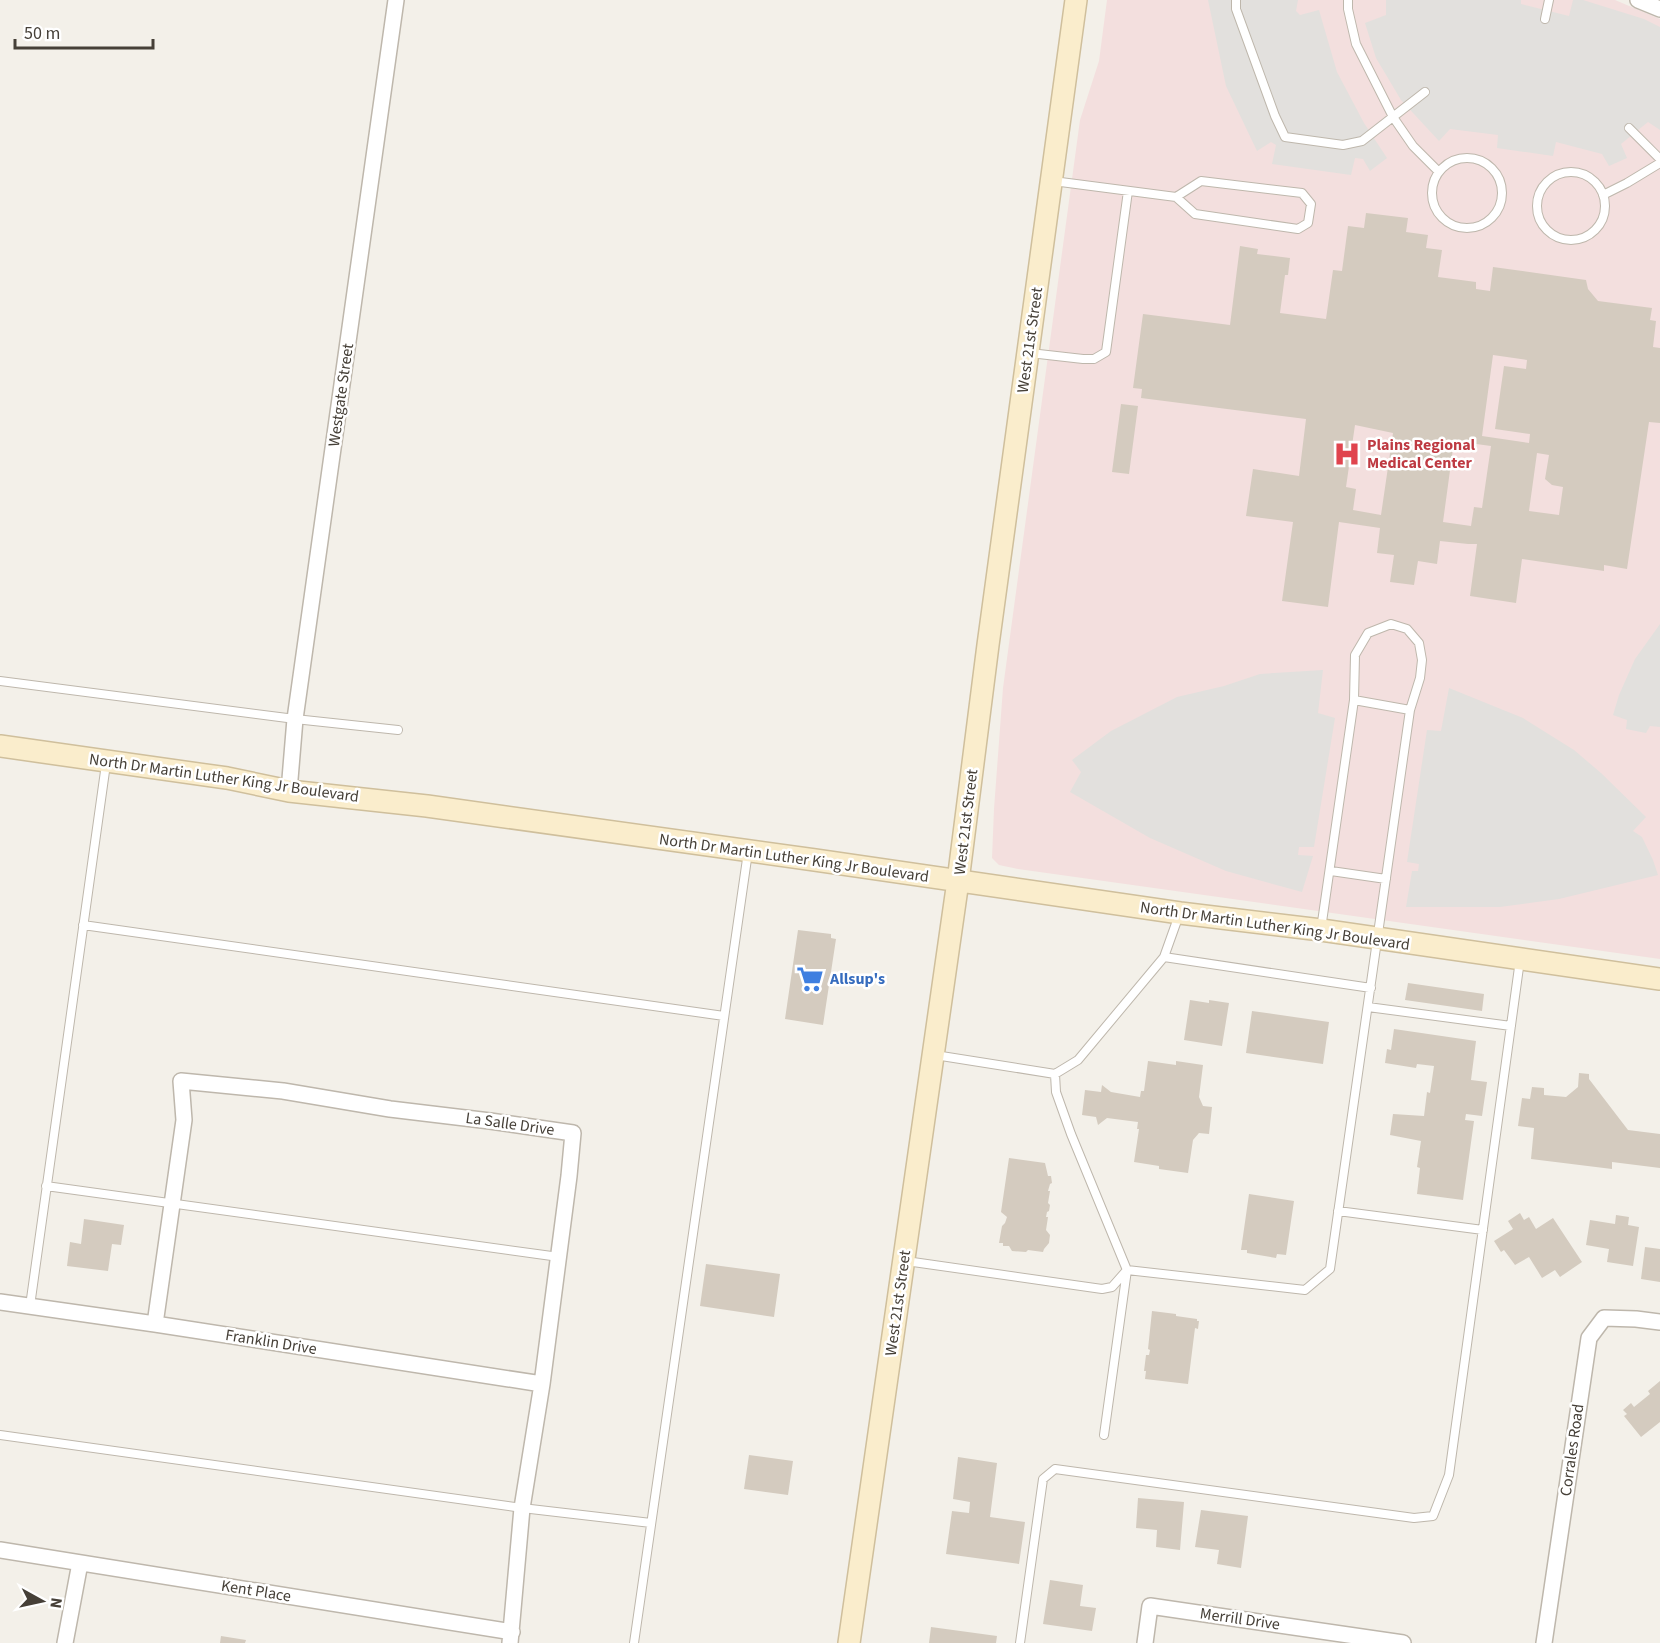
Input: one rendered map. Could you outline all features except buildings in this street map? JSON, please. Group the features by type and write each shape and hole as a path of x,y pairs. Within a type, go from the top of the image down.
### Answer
{"street":[{"name":"Westgate Street","path":"289,791 295,719 396,0"},
{"name":"West 21st Street","path":"849,1643 958,881 1076,0"},
{"path":"1638,0 1660,9"},
{"name":"North Dr Martin Luther King Jr Boulevard","path":"0,746 227,778 289,791 427,806 1660,979"},
{"name":"La Salle Drive","path":"154,1324 184,1120 181,1081 283,1090 390,1109 490,1120 573,1133 542,1384 522,1508 511,1638"},
{"name":"Franklin Drive","path":"0,1302 542,1384"},
{"name":"Corrales Road","path":"1544,1643 1589,1338 1604,1318 1660,1322"},
{"name":"Kent Place","path":"0,1550 511,1638"},
{"path":"65,1643 80,1563"},
{"name":"Merrill Drive","path":"1144,1643 1150,1606 1399,1643"}],"lane":[{"path":"1236,0 1236,9 1284,136 1342,145 1362,141 1425,92"},
{"path":"1348,0 1356,44 1393,117 1413,146 1439,172"},
{"path":"1545,19 1549,0"},
{"path":"1629,128 1660,159"},
{"path":"1470,158 1492,167 1499,177 1502,188 1502,201 1498,212 1480,226 1457,227 1447,222 1439,214 1432,193 1439,172 1458,159 1470,158"},
{"path":"1603,195 1660,164"},
{"path":"1573,172 1586,176 1596,184 1603,195 1605,208 1602,221 1594,232 1582,238 1569,240 1557,237 1546,229 1539,218 1537,205 1541,192 1548,181 1560,174 1573,172"},
{"path":"1051,181 1176,197 1195,214 1298,229 1308,223 1311,204 1302,193 1201,180 1176,197"},
{"path":"1028,353 1094,359 1106,352 1128,190"},
{"path":"1127,1270 1305,1290 1330,1269 1410,710 1422,660 1419,643 1407,629 1391,624 1368,633 1355,655 1354,700 1321,930"},
{"path":"0,681 398,730"},
{"path":"1354,700 1410,710"},
{"path":"30,1306 106,761"},
{"path":"634,1643 748,851"},
{"path":"1331,871 1386,879"},
{"path":"933,1055 1055,1074 1078,1060 1164,957 1180,913"},
{"path":"83,925 724,1016"},
{"path":"1164,957 1371,988"},
{"path":"1020,1643 1043,1479 1055,1469 1414,1518 1433,1516 1449,1475 1521,959"},
{"path":"1368,1007 1511,1026"},
{"path":"1055,1074 1056,1092 1071,1134 1127,1270 1104,1435"},
{"path":"46,1186 559,1257"},
{"path":"1338,1211 1483,1230"},
{"path":"904,1261 1102,1289 1112,1287 1127,1270"},
{"path":"0,1435 522,1508 651,1522"}],"shaded area":[{"name":"Plains Regional Medical Center","path":"1107,0 1615,0 1660,19 1660,959 1018,869 999,865 992,858 1003,688 1080,120 1099,61"},
{"path":"1208,0 1298,0 1296,11 1300,15 1319,10 1337,72 1364,123 1387,158 1370,171 1363,159 1355,158 1351,175 1272,164 1276,145 1271,142 1257,151 1226,86"},
{"path":"1386,0 1521,0 1521,4 1569,16 1573,0 1583,0 1644,19 1660,27 1660,130 1648,122 1621,144 1627,158 1609,166 1602,154 1556,142 1553,156 1497,148 1498,135 1450,129 1439,141 1401,100 1376,58 1365,23 1386,15"},
{"path":"1660,624 1660,727 1650,726 1646,733 1626,729 1627,720 1613,715 1619,695 1635,659"},
{"path":"1323,670 1318,713 1335,718 1314,847 1299,847 1298,855 1313,856 1302,892 1226,871 1150,838 1070,792 1081,772 1072,760 1111,731 1177,697 1224,686 1260,674"},
{"path":"1449,688 1523,718 1574,750 1601,773 1646,817 1633,831 1642,837 1658,875 1559,899 1500,907 1406,907 1412,871 1418,871 1419,864 1407,862 1427,730 1441,731"}],"place":[{"name":"Plains Regional Medical Center","path":"1347,454"},
{"name":"Allsup's","path":"810,979"}]}
